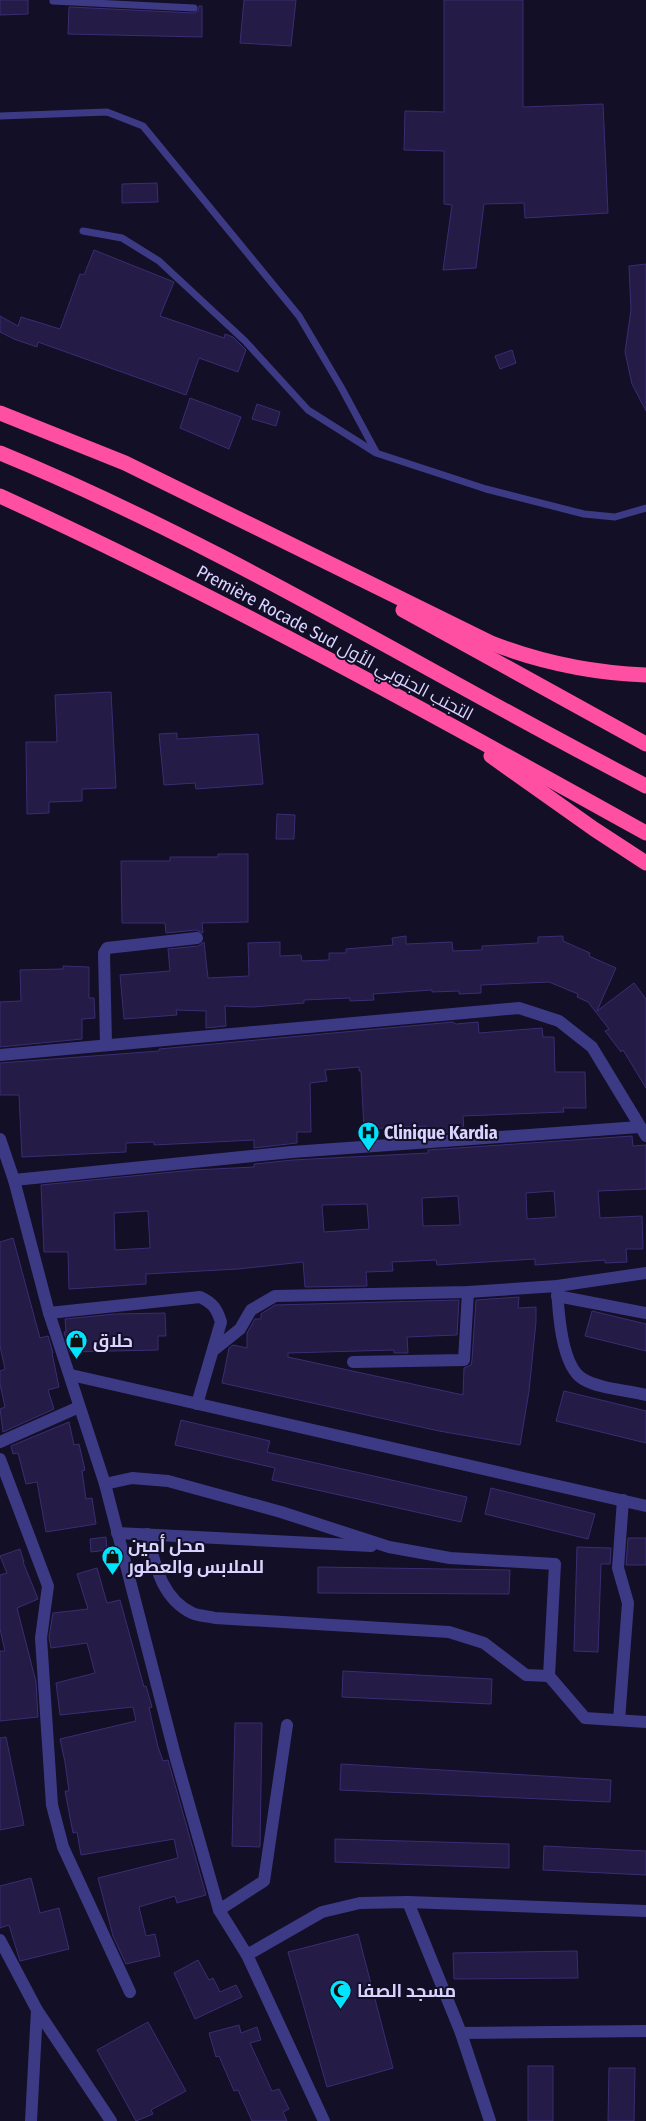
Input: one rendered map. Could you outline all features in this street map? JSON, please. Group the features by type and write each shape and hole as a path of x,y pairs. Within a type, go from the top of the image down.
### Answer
{"highway":[{"path":"0,413 125,463 491,643 526,657 610,674 646,675"},
{"name":"Première Rocade Sud التجنب الجنوبي الأول","path":"0,453 164,529 237,566 646,786"},
{"name":"Première Rocade Sud التجنب الجنوبي الأول","path":"0,496 89,536 198,591 431,713 646,833"},
{"path":"260,529 646,744"},
{"path":"431,713 594,830 646,863"}],"street":[{"path":"106,1045 104,953 107,948 197,938"},
{"path":"0,1055 519,1008 559,1021 592,1047 642,1131 292,1152 14,1180"},
{"path":"0,1139 14,1180 49,1313 71,1375 79,1407 104,1484 176,1759 219,1910 247,1955 324,2121"},
{"path":"215,1349 240,1329 251,1310 275,1296 557,1291 646,1273"},
{"path":"557,1291 646,1313"},
{"path":"557,1291 567,1359 574,1372 590,1382 646,1395"},
{"path":"353,1362 464,1360 468,1292"},
{"path":"49,1313 200,1297 211,1302 218,1310 221,1322 215,1349 197,1404"},
{"path":"71,1375 646,1506"},
{"path":"0,1442 79,1407"},
{"path":"0,1459 48,1586 41,1638 52,1805 63,1847 130,1992"},
{"path":"104,1484 132,1478 168,1481 281,1512 389,1547"},
{"path":"618,1720 628,1603 618,1568 623,1500"},
{"path":"117,1533 389,1547 450,1558 555,1564 549,1676 586,1718 646,1722"},
{"path":"147,1534 158,1576 172,1598 192,1612 214,1618 449,1632 484,1643 516,1670 526,1675 549,1676"},
{"path":"219,1910 264,1881 287,1726"},
{"path":"247,1955 322,1912 360,1903 408,1902 646,1911"},
{"path":"408,1902 462,2033 490,2121"},
{"path":"0,1940 37,2010 111,2121"},
{"path":"30,2121 37,2010"},
{"path":"462,2033 646,2031"}],"lane":[{"path":"53,1 124,2 194,8"},
{"path":"0,116 107,112 143,126 299,316 341,387 376,453"},
{"path":"83,231 122,238 159,261 245,340 308,410 376,453 486,489 584,514 615,516 646,508"}],"building":[{"path":"0,0 28,0 28,14 0,15"},
{"path":"244,0 296,0 291,46 240,43"},
{"path":"444,0 523,0 523,107 603,104 608,213 525,218 524,203 484,204 476,268 443,270 452,205 444,204 444,151 404,150 405,111 444,112"},
{"path":"199,6 202,6 202,37 68,34 69,7 194,13 198,11"},
{"path":"157,183 158,202 122,203 122,184"},
{"path":"94,250 174,282 160,316 224,338 225,334 233,337 246,350 238,372 199,358 186,395 38,342 37,347 0,332 0,316 18,326 21,317 60,329 80,274 84,275"},
{"path":"646,264 646,411 632,384 625,352 631,310 629,266"},
{"path":"512,350 516,363 500,369 495,356"},
{"path":"190,398 241,417 229,449 180,428"},
{"path":"257,404 280,412 276,426 252,419"},
{"path":"111,692 116,788 82,789 82,801 49,802 49,813 27,814 26,742 57,742 55,695"},
{"path":"177,733 177,739 258,734 263,784 196,789 195,783 164,785 159,734"},
{"path":"277,814 295,815 294,839 276,839"},
{"path":"218,854 248,854 248,922 202,923 203,933 196,930 166,933 165,923 122,923 121,861 170,861 170,857 218,857"},
{"path":"406,936 406,944 452,942 453,951 482,950 482,946 538,943 538,937 563,936 563,941 590,953 589,956 616,968 597,1011 634,983 646,999 646,1088 623,1050 621,1052 605,1031 609,1029 588,1002 577,997 578,994 549,982 481,985 481,993 459,994 459,991 432,992 432,990 373,994 374,1000 350,1001 350,998 304,1000 304,1003 253,1007 225,1006 226,1026 206,1028 206,1011 176,1010 177,1015 124,1019 120,975 170,971 168,949 198,946 204,942 208,978 249,976 248,943 280,942 280,956 301,955 302,961 329,960 329,953 346,953 346,949 393,945 392,938"},
{"path":"63,966 89,967 89,998 94,998 95,1018 82,1019 82,1039 0,1047 0,1002 21,1001 20,970 63,969"},
{"path":"453,1022 456,1024 478,1022 479,1033 542,1028 543,1037 554,1037 555,1072 585,1072 586,1108 563,1108 564,1112 463,1116 464,1131 427,1134 426,1126 364,1129 361,1071 359,1071 359,1067 325,1070 327,1081 310,1083 311,1132 297,1132 297,1143 254,1148 254,1140 154,1145 154,1142 126,1143 126,1152 22,1157 19,1095 0,1095 0,1063 159,1051 159,1049"},
{"path":"632,1136 633,1146 646,1145 646,1189 598,1191 600,1218 642,1216 643,1249 626,1249 627,1262 605,1263 605,1260 535,1265 535,1259 437,1265 436,1260 392,1262 393,1271 366,1272 367,1286 305,1287 303,1262 238,1269 146,1274 146,1284 69,1289 68,1252 44,1252 41,1185 193,1170 254,1167 254,1164 293,1160 428,1153 428,1150","holes":["554,1191 556,1217 527,1219 526,1193","458,1196 460,1225 423,1226 422,1198","367,1204 369,1229 324,1232 322,1205","148,1211 150,1248 115,1250 114,1213"]},
{"path":"13,1238 40,1338 48,1336 59,1387 48,1390 54,1409 3,1432 0,1409 5,1407 0,1384 0,1371 5,1369 0,1346 0,1242"},
{"path":"519,1297 518,1308 536,1307 529,1391 520,1445 439,1431 222,1383 229,1348 233,1345 247,1348 247,1333 255,1319 261,1319 261,1314 275,1305 459,1300 457,1335 407,1337 408,1353 394,1353 394,1350 288,1353 288,1357 463,1395 464,1368 471,1365 472,1360 476,1300"},
{"path":"592,1311 646,1324 646,1351 585,1336"},
{"path":"165,1313 166,1336 158,1336 158,1350 70,1352 64,1332 66,1332 65,1319 115,1314"},
{"path":"564,1391 646,1411 646,1443 556,1421"},
{"path":"181,1420 270,1441 267,1452 467,1497 461,1522 272,1480 275,1468 175,1445"},
{"path":"69,1422 74,1445 79,1444 85,1470 82,1471 86,1499 92,1498 96,1524 46,1532 37,1482 26,1484 18,1453 13,1454 11,1446"},
{"path":"491,1488 595,1514 588,1539 485,1514"},
{"path":"106,1537 107,1550 91,1552 90,1539"},
{"path":"628,1538 646,1538 646,1565 626,1565"},
{"path":"577,1547 611,1548 610,1564 601,1564 598,1652 574,1651"},
{"path":"20,1549 23,1562 38,1599 17,1608 36,1682 38,1717 0,1721 0,1651 5,1651 0,1629 0,1575 7,1573 0,1556"},
{"path":"318,1567 510,1570 509,1594 318,1593"},
{"path":"97,1568 107,1603 120,1600 144,1687 146,1686 152,1707 149,1708 158,1747 163,1761 168,1760 206,1895 177,1903 175,1896 139,1907 146,1936 155,1934 160,1956 126,1964 113,1936 98,1878 178,1858 174,1839 81,1855 77,1832 73,1833 65,1791 69,1791 60,1739 136,1721 133,1707 60,1715 56,1683 95,1673 87,1643 51,1648 49,1637 53,1613 88,1609 77,1574"},
{"path":"343,1671 492,1679 491,1704 342,1697"},
{"path":"235,1723 262,1723 260,1847 232,1846"},
{"path":"6,1737 24,1825 0,1830 0,1738"},
{"path":"341,1764 611,1780 610,1802 340,1790"},
{"path":"335,1839 509,1844 509,1868 335,1862"},
{"path":"544,1846 646,1851 646,1875 543,1870"},
{"path":"31,1878 40,1913 59,1908 69,1949 20,1961 9,1925 0,1928 0,1886"},
{"name":"مسجد الصفا","path":"358,1934 393,2068 327,2087 288,1952"},
{"path":"577,1951 578,1978 454,1979 453,1953"},
{"path":"198,1960 209,1980 213,1978 220,1992 236,1985 242,1997 195,2019 174,1973"},
{"path":"148,2022 186,2091 151,2110 153,2114 136,2121 97,2050"},
{"path":"239,2025 241,2033 257,2027 261,2040 250,2043 272,2091 279,2089 289,2109 283,2112 287,2121 252,2121 238,2090 234,2091 219,2056 216,2057 209,2033"},
{"path":"528,2066 553,2066 553,2121 528,2121"},
{"path":"609,2068 635,2068 634,2121 608,2121"}],"place":[{"name":"Clinique Kardia","path":"368,1152"},
{"name":"حلاق","path":"77,1360"},
{"name":"محل أمين للملابس والعطور","path":"112,1575"},
{"name":"مسجد الصفا","path":"341,2010"}]}
